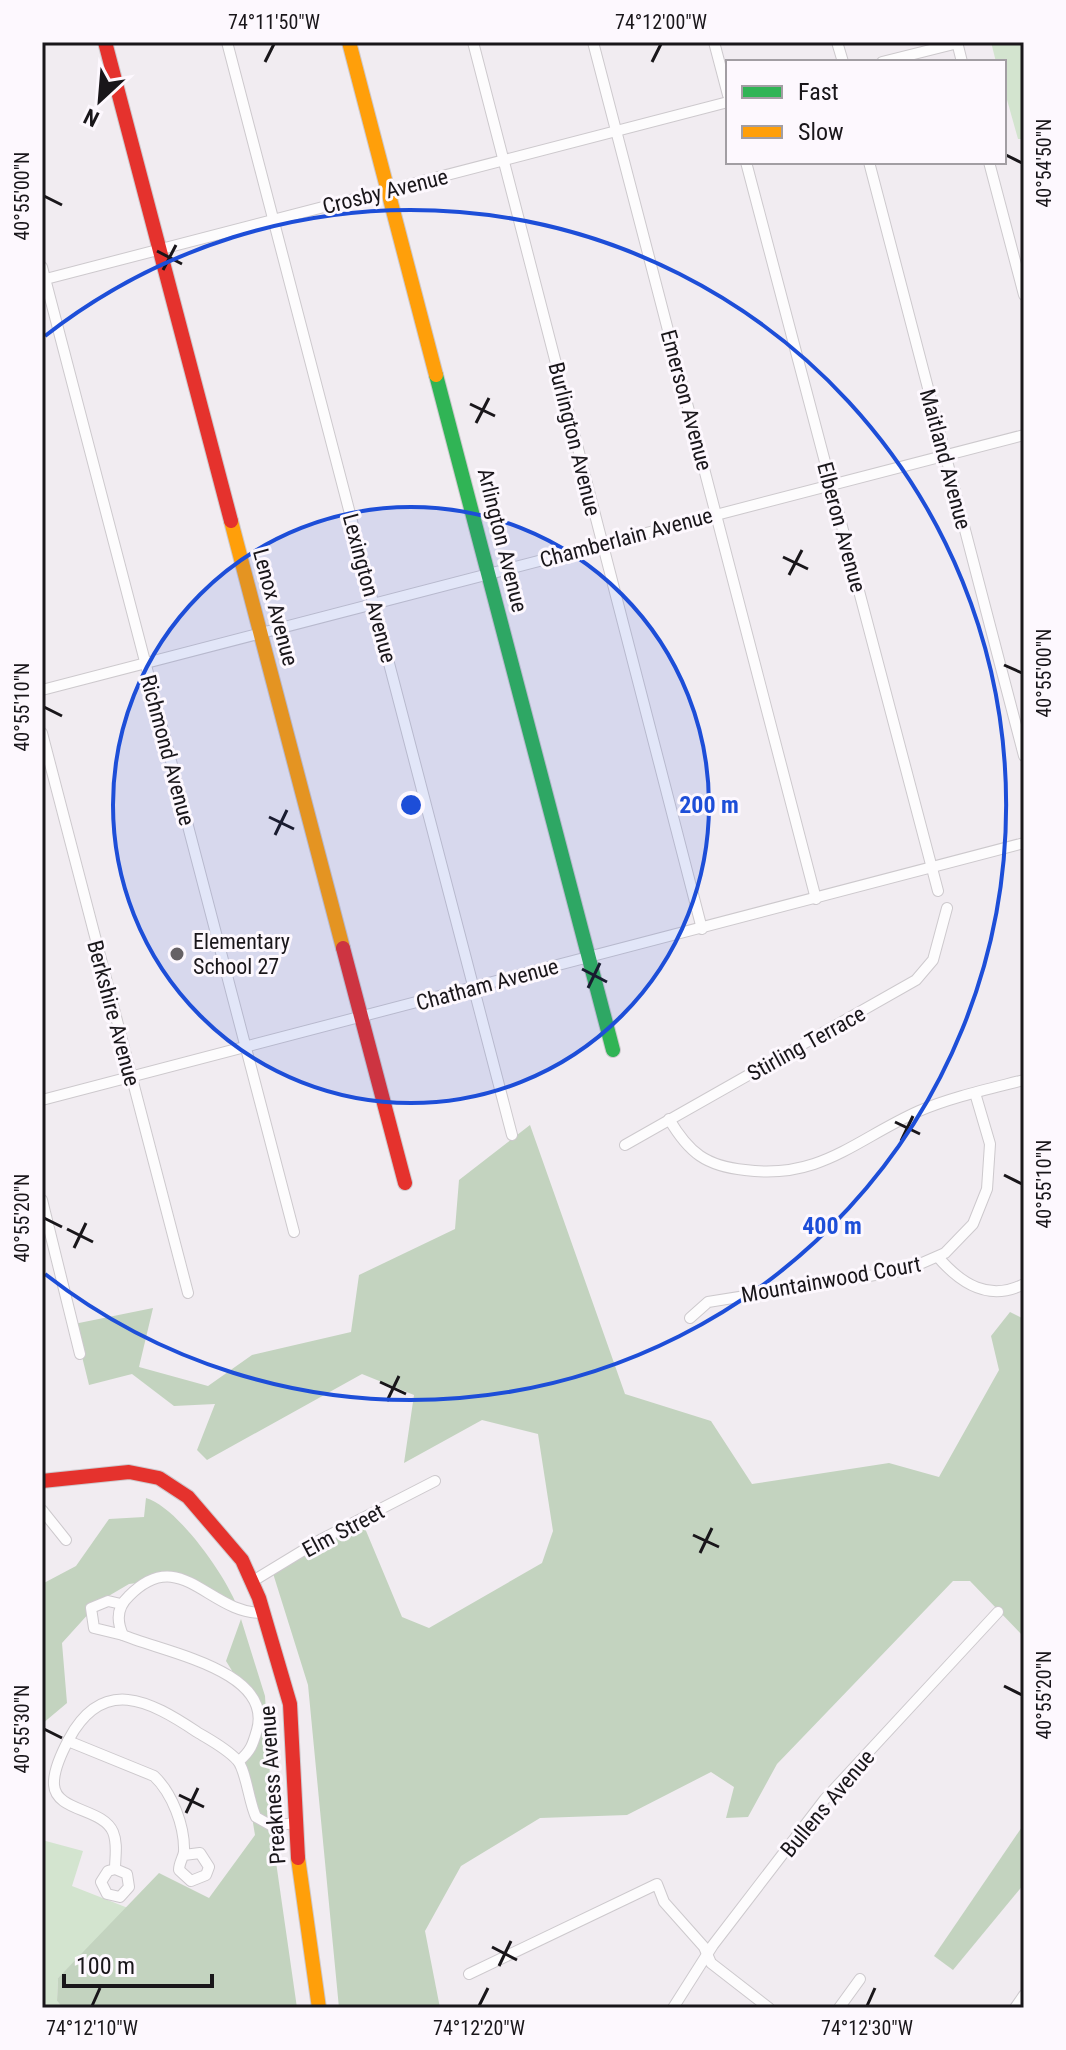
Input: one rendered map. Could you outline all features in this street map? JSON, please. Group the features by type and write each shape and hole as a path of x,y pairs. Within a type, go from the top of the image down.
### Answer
{"street":[{"name":"Lenox Avenue","path":"105,42 405,1183"},
{"name":"Lexington Avenue","path":"227,42 512,1135"},
{"name":"Arlington Avenue","path":"349,42 613,1050"},
{"name":"Burlington Avenue","path":"473,42 702,929"},
{"name":"Emerson Avenue","path":"593,42 816,899"},
{"path":"714,42 726,87"},
{"path":"890,60 957,43"},
{"name":"Crosby Avenue","path":"44,280 726,103"},
{"name":"Elberon Avenue","path":"747,164 938,891"},
{"name":"Maitland Avenue","path":"870,164 1024,756"},
{"path":"990,164 1024,295"},
{"name":"Richmond Avenue","path":"42,267 294,1232"},
{"name":"Chamberlain Avenue","path":"42,690 1024,435"},
{"name":"Berkshire Avenue","path":"42,733 188,1293"},
{"name":"Chatham Avenue","path":"42,1100 1024,843"},
{"name":"Stirling Terrace","path":"625,1145 916,980 937,951 947,908"},
{"path":"669,1119 684,1144 706,1162 756,1172 791,1172 835,1157 916,1113 1024,1080"},
{"name":"Mountainwood Court","path":"690,1318 708,1302 906,1270 938,1257 973,1224 987,1189 990,1144 975,1093"},
{"path":"42,1200 80,1354"},
{"path":"938,1257 962,1281 980,1289 1008,1291 1024,1284"},
{"name":"Preakness Avenue","path":"42,1481 129,1472 159,1478 177,1488 205,1514 242,1560 264,1613 290,1704 295,1823 319,2008"},
{"name":"Elm Street","path":"253,1581 322,1539 435,1481"},
{"path":"42,1510 66,1540"},
{"path":"123,1635 118,1624 121,1604 143,1583 168,1575 183,1579 239,1611 264,1613"},
{"path":"121,1604 101,1602 91,1608 94,1628 209,1665 241,1684 255,1699 261,1716 251,1751 239,1761"},
{"name":"Bullens Avenue","path":"673,2008 707,1955 846,1774 998,1612"},
{"path":"115,1869 116,1846 106,1820 56,1794 53,1782 78,1721 93,1706 121,1699 137,1700 174,1717 239,1761 256,1817 272,1826 295,1823"},
{"path":"68,1741 154,1776 165,1785 172,1797 184,1855"},
{"path":"469,1974 657,1884 664,1902 704,1947 716,1969 769,2008"},
{"path":"839,2008 860,1979"},
{"path":"1015,2008 1024,1995"}],"green space":[{"path":"991,42 1024,42 1024,139 1018,139 1006,96 1006,60 996,60"},
{"path":"530,1125 625,1394 711,1421 752,1484 889,1463 939,1477 999,1370 991,1336 1010,1312 1024,1319 1024,1637 970,1581 953,1581 777,1764 748,1817 726,1818 734,1787 711,1772 627,1815 540,1818 461,1866 425,1931 440,2008 339,2008 308,1685 271,1567 359,1514 402,1617 429,1628 542,1563 553,1531 538,1434 482,1420 404,1463 414,1395 362,1374 207,1460 197,1450 215,1404 174,1406 132,1374 89,1385 74,1324 153,1308 139,1367 208,1386 252,1355 351,1332 359,1275 455,1229 459,1180"},
{"path":"146,1498 173,1515 201,1546 225,1582 239,1611 176,1578 129,1584 100,1601 62,1643 67,1703 42,1724 42,1584 76,1566 109,1519 144,1517"},
{"path":"241,1619 265,1696 275,1855 297,2008 63,2008 57,2001 58,1978 159,1873 209,1898 255,1835 244,1769 257,1711 226,1661"},
{"path":"1024,1824 1024,1884 953,1970 934,1956"},
{"path":"42,1840 83,1851 72,1886 128,1908 58,1978 57,2001 63,2008 42,2008"}],"traffic: fast":[{"path":"436,375 613,1050"}],"traffic: slow":[{"path":"349,42 436,375"},
{"path":"231,521 343,948"},
{"path":"298,1858 319,2008"}],"traffic: jam":[{"path":"105,42 231,521"},
{"path":"343,948 405,1183"},
{"path":"42,1481 129,1472 159,1478 188,1497 242,1560 259,1598 290,1704 298,1858"}],"place":[{"name":"Elementary School 27","path":"177,954"}]}
